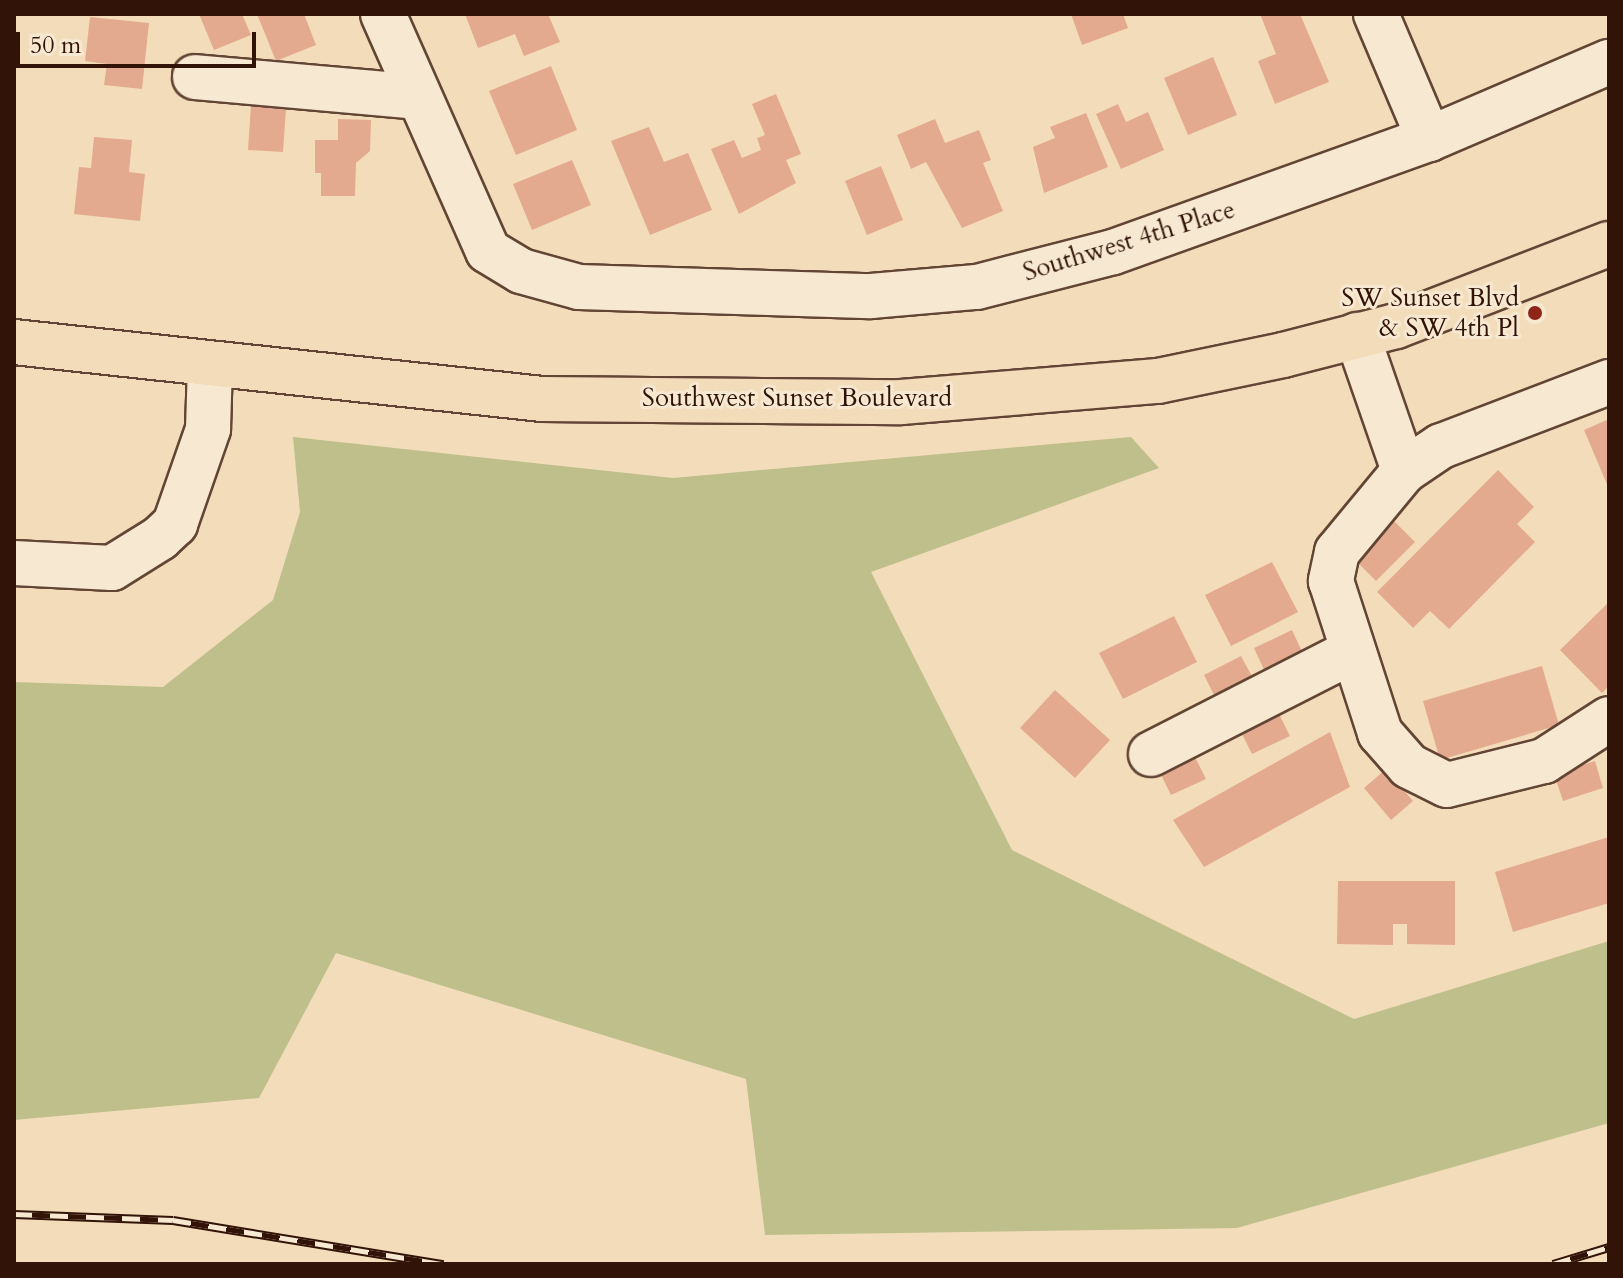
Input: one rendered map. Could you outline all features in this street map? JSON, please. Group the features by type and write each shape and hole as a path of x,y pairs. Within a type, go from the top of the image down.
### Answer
{"main road":[{"name":"Southwest Sunset Boulevard","path":"14,342 542,399 901,402 1158,381 1357,335 1609,244"}],"street":[{"path":"195,77 417,97 383,14"},
{"path":"1376,14 1429,139"},
{"name":"Southwest 4th Place","path":"417,97 488,251 521,271 579,287 871,296 977,287 1113,252 1429,139 1609,62"},
{"path":"1357,335 1404,471"},
{"path":"14,563 112,568 160,538 175,524 208,429 210,364"},
{"path":"1609,382 1441,446 1404,471 1337,552 1331,581 1349,653 1380,733 1409,766 1447,785 1544,761 1609,719"},
{"path":"1151,754 1349,653"}],"green space":[{"path":"293,437 673,478 1131,437 1159,468 871,572 1012,850 1354,1019 1609,941 1609,1123 1237,1228 765,1235 746,1079 336,953 259,1098 14,1120 14,682 163,687 273,600 300,512"}],"building":[{"path":"199,14 242,14 251,35 214,50"},
{"path":"257,14 304,14 316,45 276,61"},
{"path":"465,14 548,14 560,42 524,56 515,34 478,48"},
{"path":"1071,14 1123,14 1128,28 1082,45"},
{"path":"1260,14 1300,14 1329,82 1275,104 1258,61 1276,54"},
{"path":"90,17 149,23 142,89 104,85 107,64 85,61"},
{"path":"1213,57 1237,115 1188,135 1164,78"},
{"path":"551,66 577,130 516,155 489,91"},
{"path":"776,94 801,154 786,160 796,183 739,214 711,149 734,140 742,158 761,150 757,138 765,135 752,104"},
{"path":"1118,104 1126,122 1148,112 1164,150 1121,169 1096,114"},
{"path":"251,105 286,108 283,152 248,150"},
{"path":"1086,113 1108,167 1044,193 1033,147 1055,138 1050,127"},
{"path":"338,119 371,120 370,151 356,163 355,196 321,196 321,173 315,173 315,140 338,140"},
{"path":"935,119 945,143 979,130 991,160 983,163 1003,211 962,228 926,162 911,169 897,135"},
{"path":"649,127 664,162 688,153 712,210 650,235 611,141"},
{"path":"94,137 132,140 129,172 145,174 140,221 74,214 79,167 91,168"},
{"path":"572,160 591,205 532,230 513,184"},
{"path":"881,166 903,220 867,235 845,181"},
{"path":"1609,419 1609,489 1584,430"},
{"path":"1498,470 1534,507 1517,524 1535,542 1449,629 1430,611 1413,628 1377,592"},
{"path":"1394,521 1415,542 1376,581 1355,560"},
{"path":"1272,562 1298,612 1231,646 1205,595"},
{"path":"1609,602 1609,686 1602,693 1560,650"},
{"path":"1174,616 1197,662 1123,699 1099,653"},
{"path":"1292,630 1304,656 1266,674 1254,648"},
{"path":"1241,656 1254,680 1216,699 1204,675"},
{"path":"1542,666 1559,725 1440,760 1423,701"},
{"path":"1055,690 1110,740 1075,778 1020,728"},
{"path":"1278,712 1290,736 1252,754 1240,730"},
{"path":"1330,732 1350,787 1204,867 1173,820"},
{"path":"1194,755 1206,779 1171,795 1159,771"},
{"path":"1595,761 1603,788 1563,801 1554,774"},
{"path":"1386,769 1413,801 1391,820 1364,788"},
{"path":"1609,837 1609,903 1513,932 1495,872"},
{"path":"1338,881 1455,881 1455,945 1407,944 1407,924 1393,924 1393,945 1337,944"}],"railway":[{"path":"14,1214 173,1220 443,1264"},
{"path":"1553,1264 1609,1247"}],"place":[{"name":"SW Sunset Blvd & SW 4th Pl","path":"1535,313"}]}
